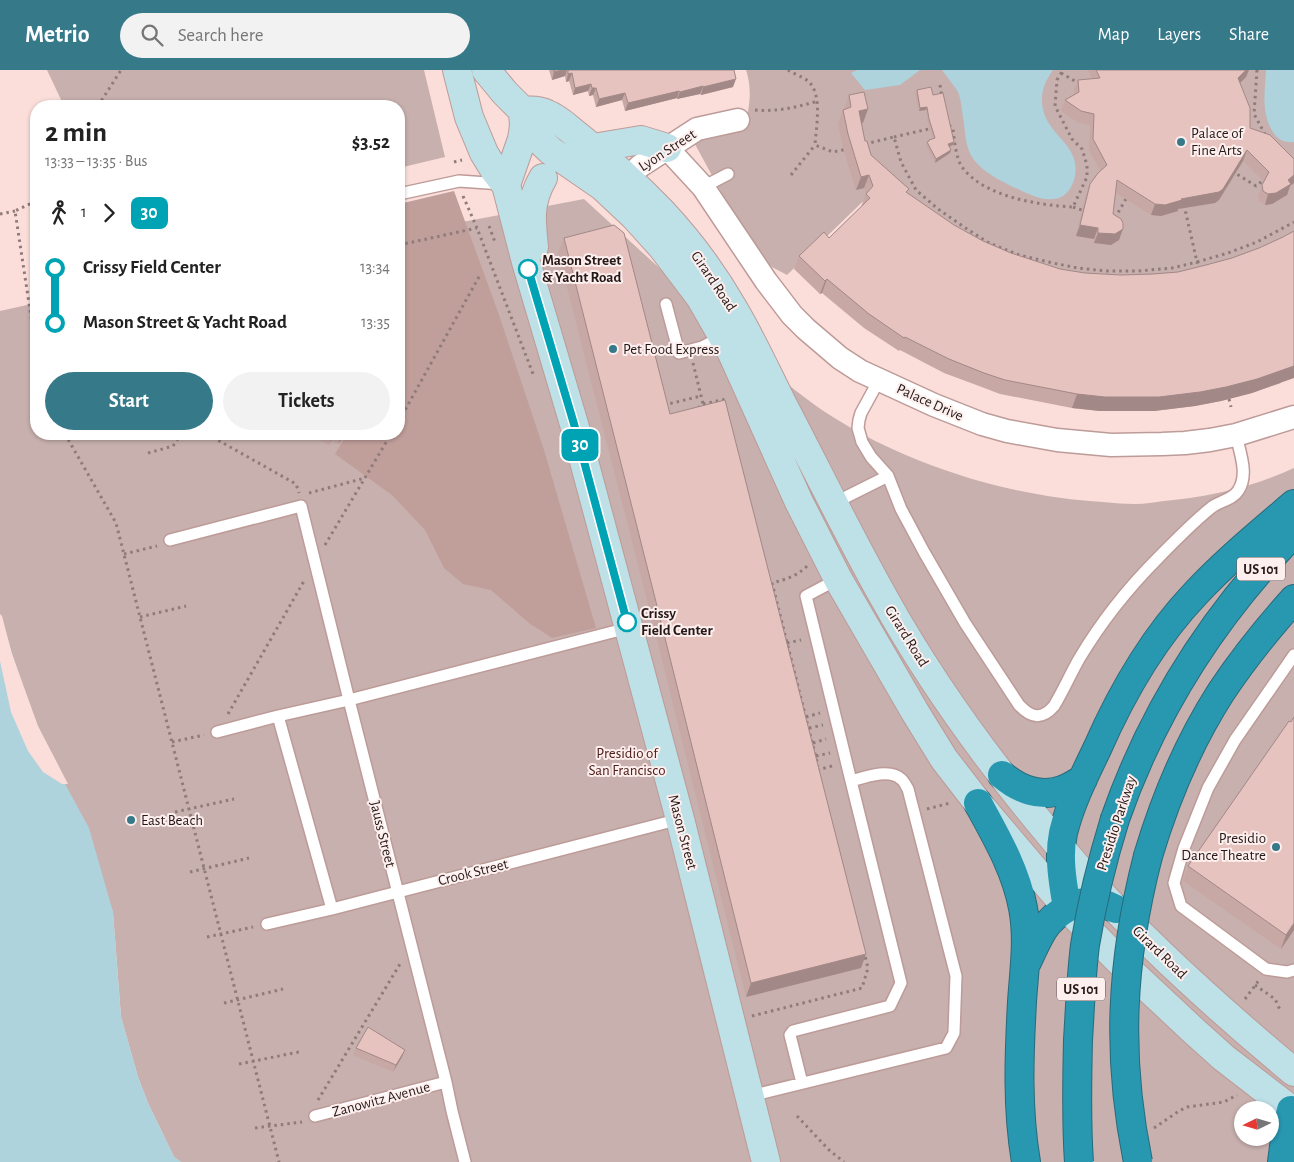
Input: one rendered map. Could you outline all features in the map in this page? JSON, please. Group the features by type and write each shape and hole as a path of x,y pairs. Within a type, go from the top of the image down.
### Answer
{"highway":[{"path":"1067,908 1061,869 1063,834 1083,779 1126,690 1170,624 1195,594 1223,566 1294,504"},
{"name":"Presidio Parkway","path":"1079,1162 1077,1070 1085,946 1101,864 1129,778 1166,703 1189,664 1247,585 1294,533"},
{"name":"US 101","path":"1138,1162 1127,1089 1124,1003 1128,955 1134,918 1148,856 1172,786 1199,730 1220,694 1244,660 1294,599"},
{"path":"1002,775 1016,785 1041,793 1061,791 1083,779"},
{"path":"978,803 1005,854 1018,890 1024,918 1026,963 1023,992 1020,1086 1026,1162"},
{"path":"1026,963 1045,928 1067,908 1083,902 1100,902 1116,909"},
{"path":"1282,1162 1286,1131 1293,1107"}],"main road":[{"path":"457,70 469,117 484,153 494,171 506,185"},
{"path":"486,70 523,111 530,130 536,137 552,151 589,177"},
{"name":"Girard Road","path":"523,111 533,110 552,116 593,148 623,190 643,226 675,262 700,296 740,370 803,510 838,579 944,759 978,803 1067,908 1118,960 1224,1058 1293,1107"},
{"path":"506,185 522,139 524,126 523,111"},
{"path":"593,148 641,140 667,148"},
{"path":"506,185 543,178 578,175 589,177 623,190"},
{"path":"538,306 532,231 532,204 543,178"},
{"name":"Mason Street","path":"506,185 538,306 558,367 587,470 680,819 766,1162"},
{"name":"Girard Road","path":"623,190 671,222 698,255 721,288 743,324 886,602 918,655 1002,775 1061,849 1116,909 1204,994 1294,1072"}],"street":[{"name":"Lyon Street","path":"623,190 640,166 697,129 738,120"},
{"name":"Palace Drive","path":"667,148 703,187 766,281 792,315 806,329 840,358 860,370 934,405 982,424 1007,431 1049,439 1111,444 1193,442 1236,435 1294,417"}],"lane":[{"path":"703,187 728,174"},
{"path":"405,193 459,181 506,185"},
{"path":"666,304 679,353 702,347 723,336"},
{"path":"879,380 861,413 858,428 866,450 888,476 912,532 965,623 1019,705 1031,715 1037,716 1044,715 1054,706 1099,628 1146,570 1210,509 1220,502 1231,498 1238,491 1243,473 1236,435"},
{"path":"834,503 888,476"},
{"path":"170,540 300,506"},
{"name":"Jauss Street","path":"300,506 412,945 465,1162"},
{"path":"802,1083 790,1035 793,1031 890,1006 900,983 806,596 838,579"},
{"path":"217,732 628,628"},
{"path":"1294,655 1235,740 1208,788 1184,848 1174,883 1181,906 1266,969 1287,972 1294,970"},
{"path":"278,716 332,908"},
{"path":"750,1096 946,1048 954,1032 956,976 908,789 902,779 893,774 879,774 851,781"},
{"name":"Crook Street","path":"267,924 680,819"},
{"name":"Zanowitz Avenue","path":"315,1116 446,1082"}],"path":[{"path":"102,100 121,70"},
{"path":"788,70 809,82 816,92 818,101 815,145 791,176"},
{"path":"1257,70 1254,114 1269,143"},
{"path":"1073,207 1087,177 1087,165 1082,149 1072,140 1055,106 1057,80 1062,72 1086,87"},
{"path":"940,85 943,101"},
{"path":"738,120 742,108 774,111 818,101"},
{"path":"1246,115 1254,114"},
{"path":"859,146 949,124 952,129 960,165 972,177 990,189 1047,205 1073,207 1089,212"},
{"path":"894,137 901,162 916,190 938,209 989,243 1019,255 1052,263 1106,271 1172,268 1228,253 1257,242 1294,222"},
{"path":"815,145 833,152 850,148"},
{"path":"1084,156 1092,154"},
{"path":"1231,170 1256,186 1270,175"},
{"path":"459,181 493,270"},
{"path":"1114,221 1130,193"},
{"path":"1184,202 1201,279"},
{"path":"0,214 15,211 30,205"},
{"path":"15,211 30,299"},
{"path":"405,244 478,228"},
{"path":"405,410 480,275"},
{"path":"690,350 703,404"},
{"path":"665,411 664,405 701,396"},
{"path":"694,410 697,410 703,404 733,397"},
{"path":"1229,399 1231,407"},
{"path":"68,440 116,523 279,1162"},
{"path":"148,454 174,446 178,440"},
{"path":"218,440 296,484 300,495 300,506"},
{"path":"124,554 159,546"},
{"path":"809,563 789,579 772,583 821,778"},
{"path":"768,597 776,595"},
{"path":"140,616 186,606"},
{"path":"776,620 781,619"},
{"path":"172,742 217,732"},
{"path":"816,777 814,771 819,770"},
{"path":"175,812 234,799"},
{"path":"914,812 950,803"},
{"path":"190,872 249,858"},
{"path":"207,937 267,924"},
{"path":"330,1080 412,945"},
{"path":"751,1016 862,988 868,968 864,948"},
{"path":"1241,1005 1260,977"},
{"path":"1255,985 1275,999 1281,1012"},
{"path":"224,1003 283,990"},
{"path":"239,1064 299,1052"},
{"path":"797,1116 829,1150 844,1162"},
{"path":"255,1128 304,1122"}],"green space":[{"path":"47,70 424,70 445,157 405,167 405,100 61,100"},
{"path":"746,70 1294,70 1294,235 1270,249 1138,284 1012,265 884,181 787,275 772,267 762,258 740,227 694,143 695,141 744,130 750,93"},
{"name":"Presidio of San Francisco","path":"584,199 774,373 803,396 863,435 928,464 998,486 1033,494 1068,499 1139,504 1198,497 1230,490 1263,481 1294,468 1294,1162 181,1162 174,1157 148,1103 138,1077 121,1017 113,912 57,769 36,727 0,617 0,311 30,304 30,440 405,440 405,233"}],"shaded area":[{"path":"454,191 499,315 544,450 596,628 552,638 529,623 491,590 463,584 444,568 425,530 392,495 335,454 343,440 405,440 405,203"}],"water":[{"path":"857,70 920,70 900,85 865,90 851,73"},
{"path":"942,70 1053,70 1044,86 1042,102 1048,122 1073,157 1075,176 1066,194 1056,199 1048,199 1028,194 1006,184 980,167 968,148 958,92"},
{"path":"1266,70 1294,70 1294,142 1278,138 1271,129 1265,104"},
{"path":"0,617 36,727 89,828 113,912 121,1017 138,1077 148,1103 174,1157 181,1162 0,1162"}],"pier":[{"path":"0,614 38,726 68,784 62,784 43,772 28,751 11,712 0,661"}],"building":[{"path":"568,70 734,70 736,79 628,103 625,93 599,99 596,88 592,88 591,84 575,88 572,73 568,74"},
{"name":"Palace of Fine Arts","path":"1096,70 1246,70 1238,78 1250,108 1250,128 1270,135 1294,159 1294,175 1288,180 1291,184 1276,193 1268,194 1263,191 1262,185 1269,172 1247,150 1223,189 1219,192 1181,199 1165,205 1155,204 1117,180 1113,214 1121,219 1123,229 1115,234 1098,233 1098,228 1080,225 1090,184 1107,165 1093,139 1094,114 1081,111 1065,100 1079,92 1078,80 1100,78"},
{"path":"931,87 933,95 943,93 954,142 948,144 951,150 936,159 927,142 935,138 927,107 920,108 917,90"},
{"path":"864,92 868,109 859,111 865,141 867,141 871,155 909,189 906,192 954,225 983,241 1011,253 1060,269 1085,273 1121,275 1178,272 1232,258 1259,248 1294,231 1294,366 1257,379 1200,392 1159,397 1105,397 1077,394 1005,380 949,359 904,338 869,314 827,279 825,281 799,256 824,232 829,238 870,198 866,194 873,186 869,175 861,177 843,110 851,107 849,95"},
{"path":"614,225 624,233 670,414 725,400 866,954 751,983 564,238"},
{"path":"1294,717 1294,923 1286,935 1188,866 1289,721 1291,722"},
{"path":"368,1027 405,1050 396,1065 356,1048"}],"bus line":[{"name":"30","path":"528,269 590,480 627,622"}],"place":[{"name":"Palace of Fine Arts","path":"1181,142"},
{"name":"Mason Street & Yacht Road","path":"528,269"},
{"name":"Pet Food Express","path":"613,349"},
{"name":"Crissy Field Center","path":"627,622"},
{"name":"East Beach","path":"131,820"},
{"name":"Presidio Dance Theatre","path":"1276,847"}]}
